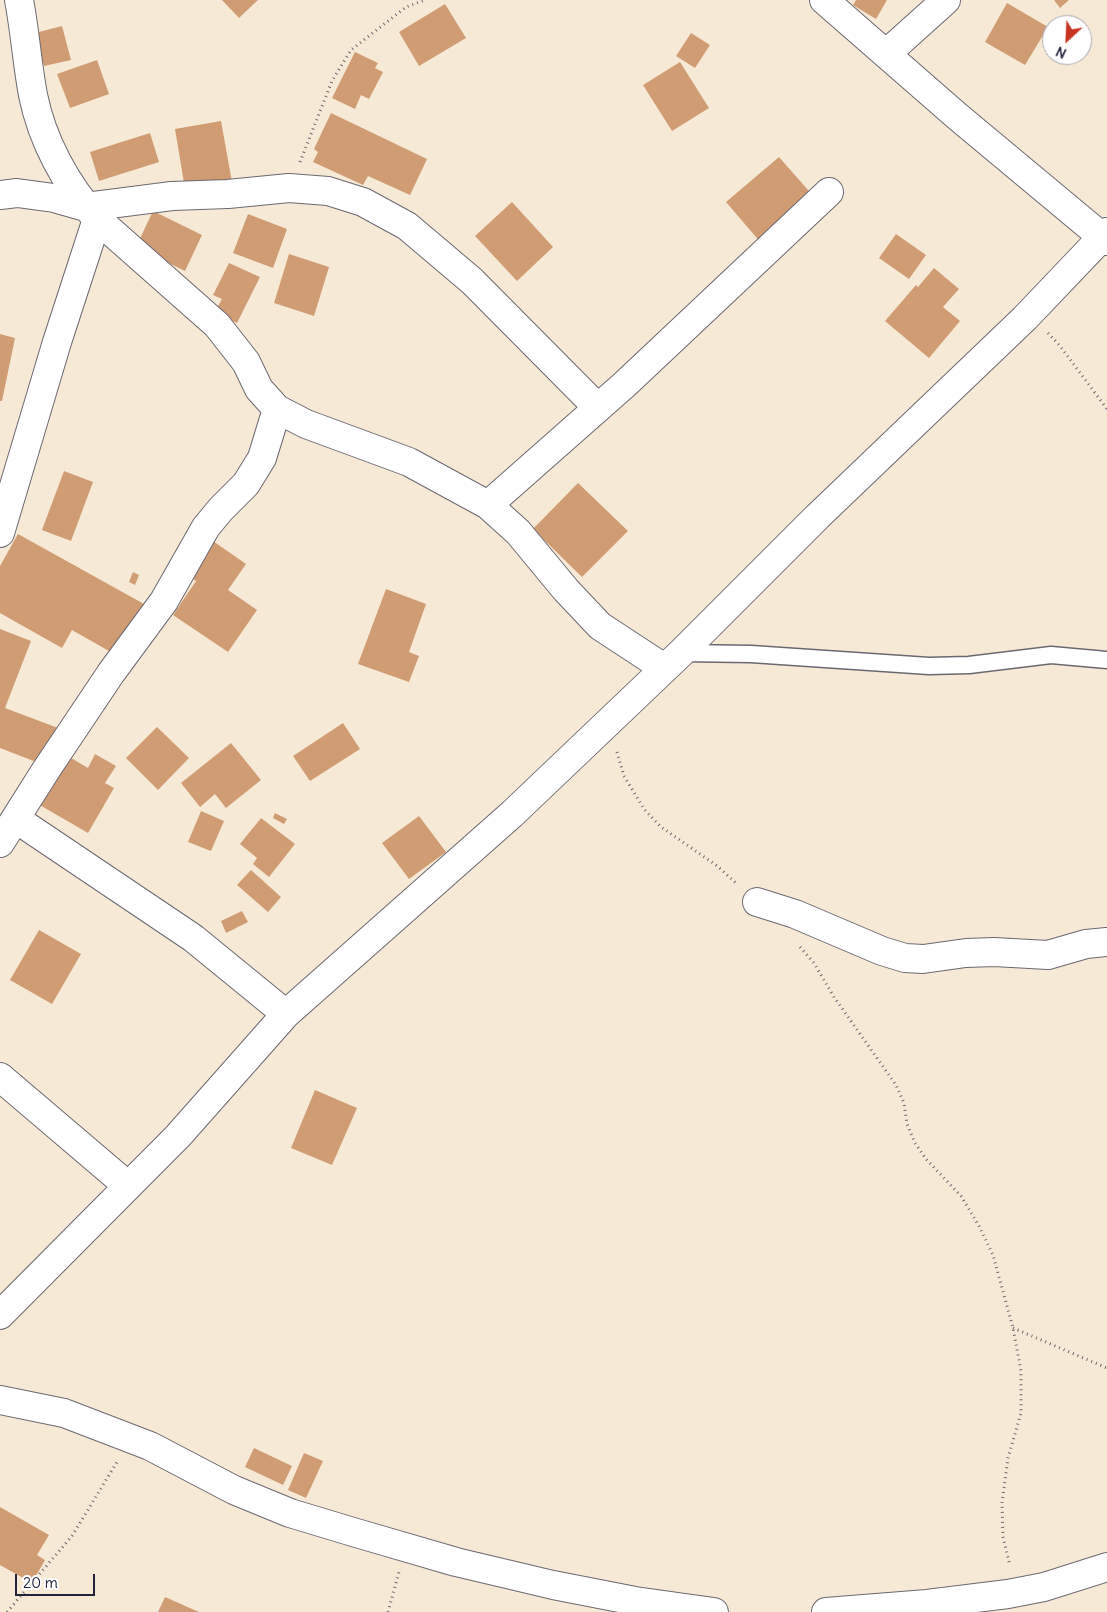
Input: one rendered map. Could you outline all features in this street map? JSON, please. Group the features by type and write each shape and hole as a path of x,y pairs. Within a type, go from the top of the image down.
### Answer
{"street":[{"path":"19,0 33,96 50,150 91,213 217,326 246,362 259,390 276,409 306,424 409,462 488,505 518,532 566,590 600,626 673,661"},
{"path":"0,1315 178,1136 286,1014 512,814 673,661 817,517 1025,318 1105,237 824,0"},
{"path":"886,54 946,0"},
{"path":"0,194 17,193 54,198 91,213 172,196 228,194 289,188 328,191 362,202 407,226 472,281 598,408"},
{"path":"488,505 598,408 829,192"},
{"path":"0,533 57,342 91,213"},
{"path":"0,843 111,673 164,601 206,527 246,484 262,458 276,409"},
{"path":"16,819 193,938 286,1014"},
{"path":"757,902 795,914 882,951 905,958 923,959 966,953 994,952 1048,955 1086,944 1107,942"},
{"path":"0,1077 128,1186"},
{"path":"0,1400 64,1413 131,1438 234,1490 290,1513 456,1562 553,1585 635,1601 714,1612"},
{"path":"826,1612 871,1610 1008,1594 1044,1587 1107,1567"}],"lane":[{"path":"673,661 751,654 928,666 969,665 1051,655 1107,660"}],"path":[{"path":"289,188 332,81 351,50 406,7 425,0"},
{"path":"1025,318 1047,332 1060,346 1107,410"},
{"path":"609,721 624,776 644,809 661,827 716,865 757,902"},
{"path":"799,947 814,963 834,997 896,1085 904,1103 907,1124 915,1143 926,1159 961,1196 979,1226 993,1255 1013,1328 1021,1372 1020,1421 1008,1458 1002,1503 1003,1537 1012,1572 1008,1594"},
{"path":"1013,1328 1107,1368"},
{"path":"7,1612 72,1536 131,1438"},
{"path":"388,1612 405,1547"}],"building":[{"path":"222,0 258,0 239,18"},
{"path":"856,0 887,0 876,19 853,5"},
{"path":"1054,0 1069,0 1060,8"},
{"path":"1007,3 1042,23 1042,37 1025,65 985,42"},
{"path":"445,4 466,38 419,66 399,32"},
{"path":"62,26 71,60 44,66 35,33"},
{"path":"691,33 710,45 695,68 676,56"},
{"path":"355,52 378,63 375,68 383,72 369,99 361,95 355,109 332,98"},
{"path":"97,60 109,94 70,108 57,74"},
{"path":"680,62 709,108 672,131 643,85"},
{"path":"331,113 427,159 410,195 368,176 363,185 313,162 318,152 314,149"},
{"path":"221,121 232,182 185,189 175,129"},
{"path":"150,133 159,162 99,181 90,152"},
{"path":"779,157 815,198 762,244 726,202"},
{"path":"512,202 553,247 517,281 475,236"},
{"path":"153,211 202,235 185,271 136,247"},
{"path":"248,214 287,229 273,268 233,253"},
{"path":"896,234 926,255 909,279 879,258"},
{"path":"289,254 329,267 314,316 274,303"},
{"path":"229,263 260,277 237,323 215,312 222,299 213,295"},
{"path":"934,268 959,289 943,307 960,321 929,358 885,321 916,285 918,287"},
{"path":"0,334 15,338 2,401 0,401"},
{"path":"64,471 93,482 71,541 42,530"},
{"path":"578,483 628,531 582,577 533,529"},
{"path":"18,534 144,604 116,655 72,630 62,648 0,613 0,566"},
{"path":"213,541 246,564 228,590 257,610 228,652 173,615 196,581 189,576"},
{"path":"133,572 139,575 135,585 129,582"},
{"path":"386,589 426,604 409,652 419,656 409,682 358,664"},
{"path":"0,629 31,641 5,708 58,728 44,765 0,748"},
{"path":"343,723 360,749 310,781 293,756"},
{"path":"157,727 189,758 158,790 126,758"},
{"path":"231,743 261,780 226,808 215,794 200,807 181,783"},
{"path":"95,754 116,766 105,783 114,788 88,833 38,804 66,755 88,768"},
{"path":"201,811 224,821 211,851 188,842"},
{"path":"275,813 287,819 284,824 273,818"},
{"path":"419,816 446,852 409,879 382,843"},
{"path":"261,818 295,844 269,877 253,864 257,858 240,844"},
{"path":"251,870 281,897 268,912 237,885"},
{"path":"242,911 248,922 226,933 221,921"},
{"path":"39,930 81,954 52,1004 10,980"},
{"path":"315,1090 357,1108 332,1165 291,1148"},
{"path":"254,1448 292,1466 283,1485 245,1467"},
{"path":"304,1453 323,1461 306,1498 288,1490"},
{"path":"0,1507 49,1535 37,1555 45,1560 32,1583 0,1565"},
{"path":"165,1597 199,1612 158,1612"}]}
